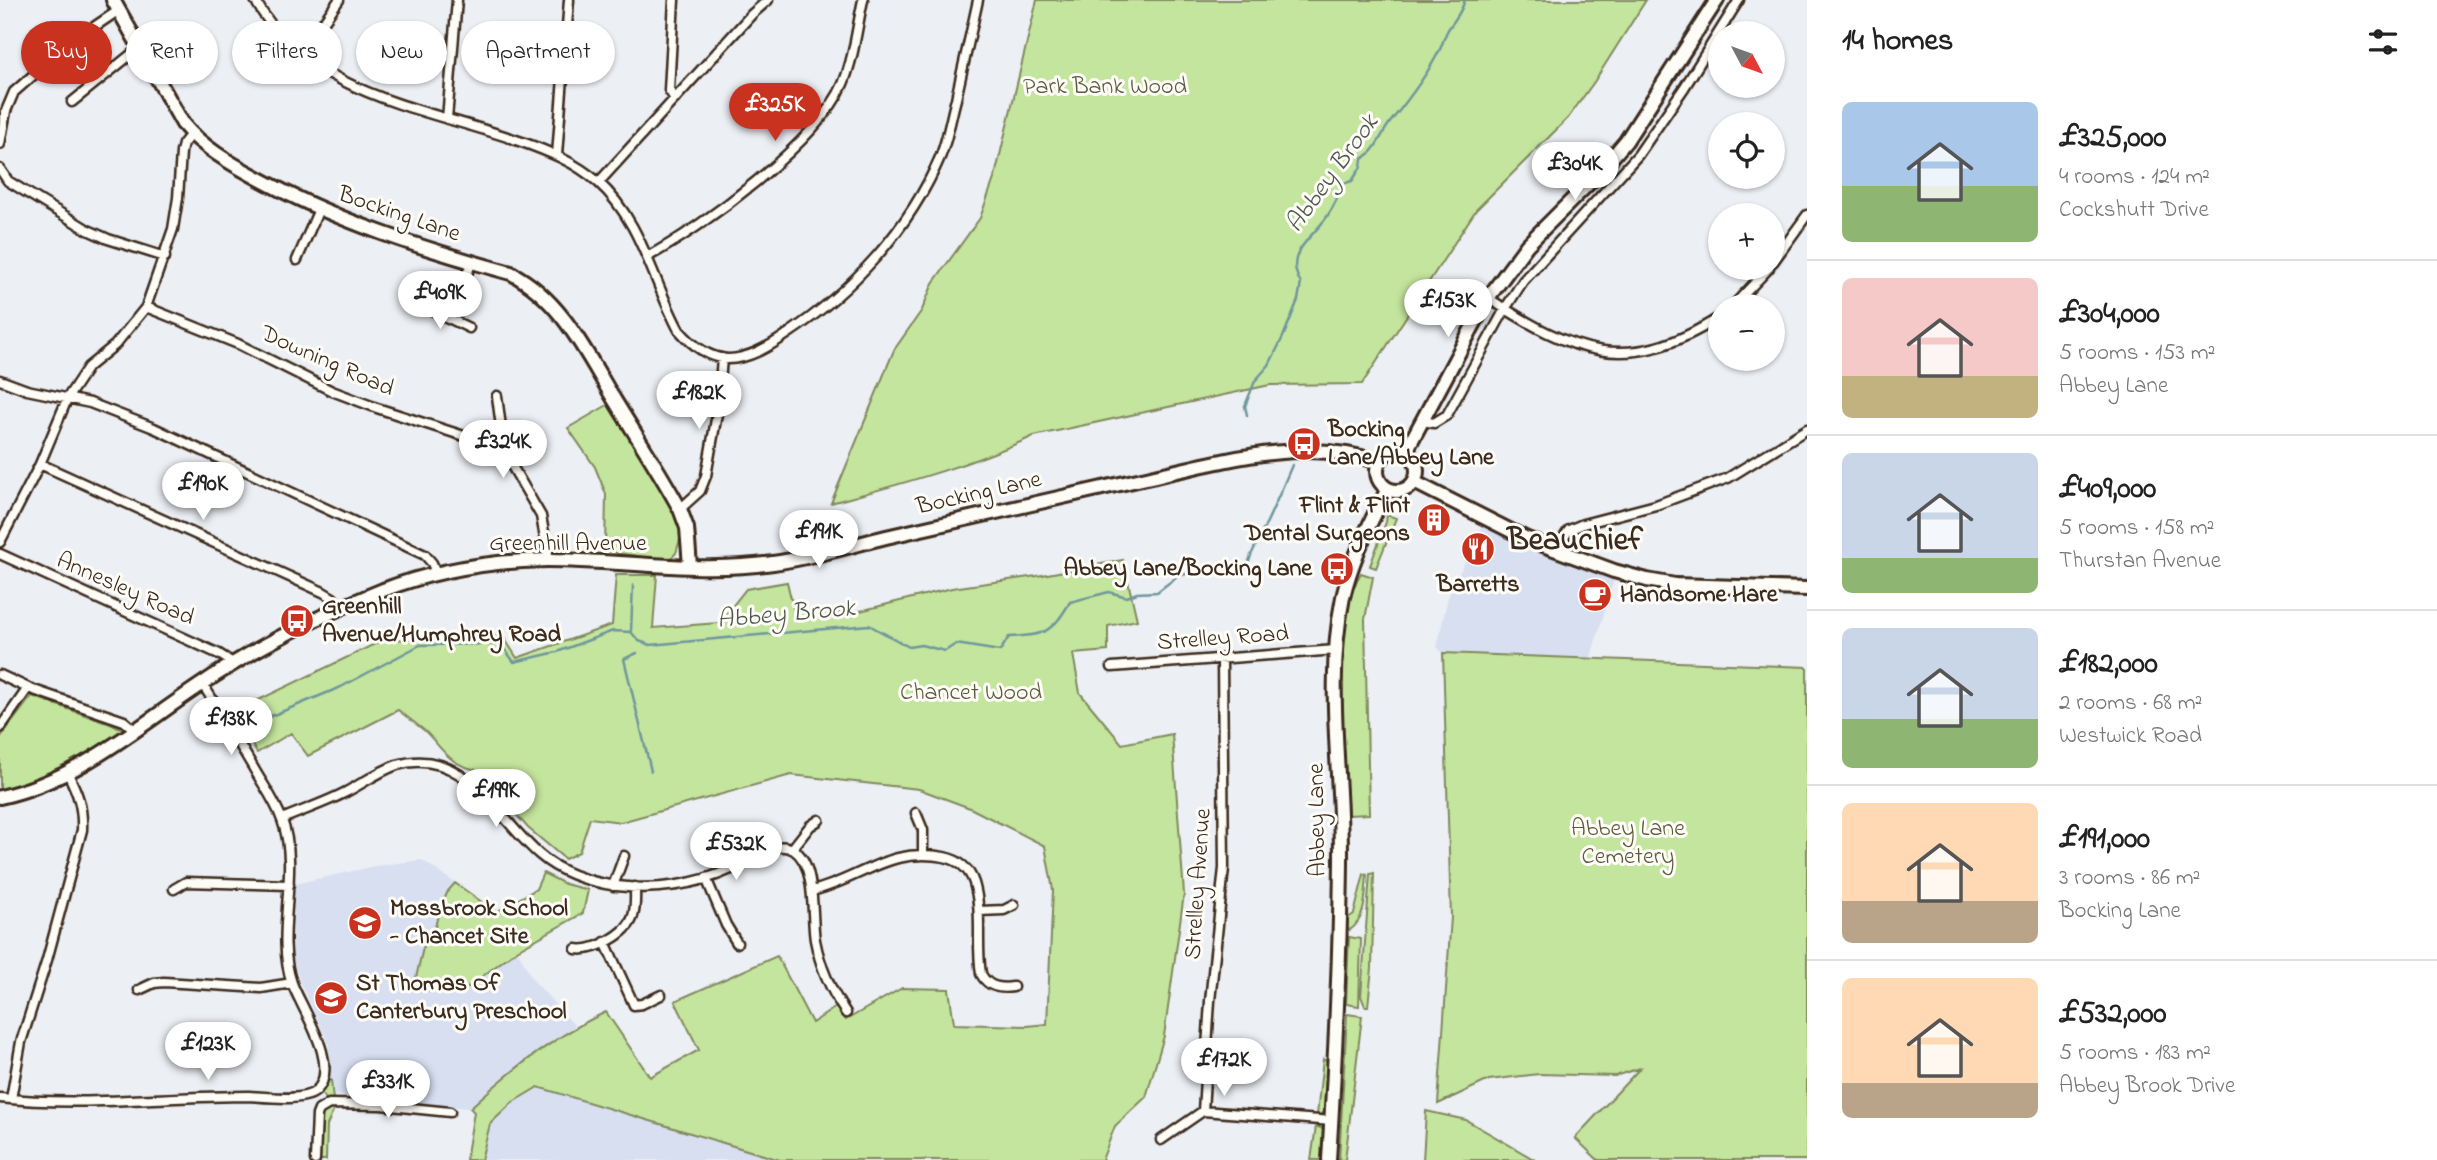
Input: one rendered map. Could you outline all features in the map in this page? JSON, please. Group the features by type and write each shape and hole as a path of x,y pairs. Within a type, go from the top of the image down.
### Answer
{"street":[{"path":"255,0 269,21"},
{"path":"324,21 339,0"},
{"path":"447,119 457,0"},
{"path":"557,155 569,0"},
{"path":"674,0 669,90 675,99"},
{"path":"599,183 751,14 768,0"},
{"path":"646,257 673,243 737,196 771,168 820,118 843,85 863,0"},
{"path":"342,81 557,155 599,183 625,215 679,330 689,342 702,351 735,359 756,352 800,325 842,292 889,241 925,185 942,152 978,0"},
{"path":"1405,453 1488,298 1527,245 1597,176 1626,141 1717,0"},
{"path":"1423,421 1436,422 1447,415 1523,281 1651,137 1740,0"},
{"path":"0,144 6,111 14,92 116,5"},
{"name":"Bocking Lane","path":"116,5 126,24"},
{"path":"72,102 126,58"},
{"name":"Bocking Lane","path":"159,84 191,134 237,166 320,209 376,232 511,273 530,283 559,311 680,509 687,528 690,566 774,563 1142,479 1266,454 1293,451 1335,452 1379,462"},
{"path":"0,542 40,464 68,397 88,367 115,345 146,307 173,229 181,152 183,144 191,134"},
{"path":"0,170 8,181 88,230 165,257"},
{"path":"297,260 320,209"},
{"path":"1785,245 1807,215"},
{"path":"449,319 472,262"},
{"path":"1744,294 1758,280"},
{"path":"1488,298 1560,341 1609,352 1654,348 1679,340 1708,324"},
{"path":"424,306 469,328"},
{"name":"Downing Road","path":"146,307 238,344 343,395 495,446"},
{"path":"680,509 701,491 706,476 718,408 722,358"},
{"path":"0,380 27,390 90,403 154,428 425,555 436,573"},
{"path":"497,396 501,427 495,446 512,466 541,516 549,560"},
{"path":"1556,549 1569,530 1656,505 1728,478 1807,429"},
{"path":"1390,452 1405,453 1416,464 1417,475 1414,482 1402,490 1388,489 1379,479 1379,462 1390,452"},
{"path":"40,464 323,592 333,598 340,610"},
{"path":"1414,482 1502,528 1614,571 1669,584 1807,589"},
{"name":"Abbey Lane","path":"1329,1160 1341,898 1336,650 1341,608 1349,576 1365,534 1388,489"},
{"name":"Annesley Road","path":"0,554 219,654 233,663"},
{"name":"Greenhill Avenue","path":"0,797 42,785 67,772 136,731 233,663 382,591 436,573 507,562 549,560 690,566"},
{"name":"Strelley Road","path":"1112,667 1336,650"},
{"name":"Strelley Avenue","path":"1203,1111 1210,1001 1224,867 1222,660"},
{"path":"0,675 28,688 124,721 136,731"},
{"path":"0,1098 62,1101 225,1096 306,1097 320,1086 323,1059 315,1032 292,983 288,968 288,842 282,819 202,683"},
{"path":"0,728 28,688"},
{"path":"282,819 342,794 398,765 434,763 457,772 473,785 541,857 574,876 613,886 685,884 728,870 776,847 784,846 801,857 812,891 815,939 821,964 846,1013"},
{"path":"11,1099 21,1042 47,960 82,830 83,810 80,796 67,772"},
{"path":"916,813 921,821 923,854"},
{"path":"792,849 810,826 819,820"},
{"path":"711,844 728,870"},
{"path":"812,891 831,887 883,862 904,856 923,854 946,858 965,866 974,883 981,974 992,986 1013,987"},
{"path":"613,886 624,856"},
{"path":"706,878 726,925 737,943"},
{"path":"174,889 186,882 289,885"},
{"path":"576,949 587,949 605,942 631,921 634,915 635,887"},
{"path":"978,911 1004,909 1014,905"},
{"path":"605,942 634,1004 642,1004 661,995"},
{"path":"139,990 164,982 261,988 292,983"},
{"path":"316,1160 317,1115 329,1104 369,1104 450,1112"},
{"path":"1161,1140 1203,1111 1332,1121"}],"shaded area":[{"path":"1484,522 1615,576 1590,660 1443,653 1437,647 1448,597"},
{"path":"422,860 455,883 448,891 439,911 433,935 423,948 463,991 517,950 533,980 575,1026 491,1088 470,1108 334,1095 331,1080 327,1081 329,1044 300,982 292,958 295,884 375,866"},
{"path":"538,1087 780,1160 470,1160 478,1113 510,1105"}],"green space":[{"name":"Park Bank Wood","path":"1037,0 1646,0 1568,118 1476,210 1362,384 1270,385 1034,436 959,465 831,503 894,350 922,310 933,283 980,218 995,176"},
{"path":"611,403 675,509 681,536 676,553 670,559 605,551 606,494 595,467 568,428"},
{"path":"1387,515 1396,518 1376,568 1370,566"},
{"name":"Chancet Wood","path":"1123,560 1137,620 1108,626 1108,651 1073,654 1080,693 1122,744 1172,734 1184,894 1164,1036 1146,1097 1115,1126 1102,1160 780,1160 538,1087 513,1102 490,1124 481,1160 466,1160 474,1112 470,1108 517,1067 552,1043 606,1012 650,1077 699,1050 675,1001 777,956 812,1023 836,1007 846,1020 902,988 949,989 954,1024 1047,1024 1053,890 1045,846 970,808 919,789 791,775 621,822 590,818 579,852 565,859 528,828 477,770 453,760 425,731 398,710 308,756 291,733 257,753 232,713 383,640 503,636 517,658 612,625 616,575 657,575 653,628 719,623 746,589 787,582 794,611 856,612 952,588"},
{"path":"1361,573 1373,577 1365,619 1369,814 1348,815 1343,726 1343,655 1352,594"},
{"name":"Abbey Lane Cemetery","path":"1443,653 1807,667 1807,1160 1598,1160 1575,1138 1640,1068 1615,1076 1539,1074 1489,1080 1438,1104 1451,917"},
{"path":"32,696 124,729 100,749 66,767 0,791 0,738"},
{"path":"543,873 565,884 588,890 583,913 517,950 463,991 413,990 423,948 433,935 439,911 448,891 455,883 496,912 536,889"},
{"path":"1374,873 1372,968 1368,1006 1365,1006 1361,996 1370,874"},
{"path":"1364,874 1367,875 1362,912 1356,925 1350,930 1347,928 1348,918 1354,914"},
{"path":"1349,937 1361,939 1359,1006 1346,1004"},
{"path":"1347,1014 1362,1016 1345,1160 1339,1160"},
{"path":"1323,1059 1328,1062 1326,1109 1320,1116 1317,1115"},
{"path":"331,1080 334,1110 327,1125 326,1160 320,1160 322,1113 328,1109 326,1099 320,1092 327,1081"},
{"path":"1426,1111 1466,1120 1535,1160 1423,1160"},
{"path":"1316,1126 1325,1130 1324,1160 1311,1160"}],"waterway":[{"name":"Abbey Brook","path":"1247,415 1245,406 1255,381 1269,365 1298,300 1301,283 1296,273 1297,255 1329,214 1342,184 1352,181 1361,167 1362,159 1375,147 1422,79 1465,0"},
{"name":"Abbey Brook","path":"249,709 269,717 341,687 420,645 501,644 514,662 557,652 613,631 631,632 639,641 650,645 869,625 909,647 921,645 945,651 956,644 1000,651 1009,637 1039,633 1052,626 1070,602 1109,592 1127,597 1137,593 1157,592 1178,576 1190,573 1241,575 1292,465"},
{"path":"631,631 633,585"},
{"path":"637,653 624,659 651,771"}],"place":[{"name":"Bocking Lane/Abbey Lane","path":"1304,444"},
{"name":"Flint & Flint Dental Surgeons","path":"1434,520"},
{"name":"Barretts","path":"1478,549"},
{"name":"Abbey Lane/Bocking Lane","path":"1337,569"},
{"name":"Handsome Hare","path":"1595,595"},
{"name":"Greenhill Avenue/Humphrey Road","path":"297,621"},
{"name":"Mossbrook School - Chancet Site","path":"365,923"},
{"name":"St Thomas Of Canterbury Preschool","path":"331,998"}],"district":[{"name":"Beauchief","path":"1575,541"}]}
